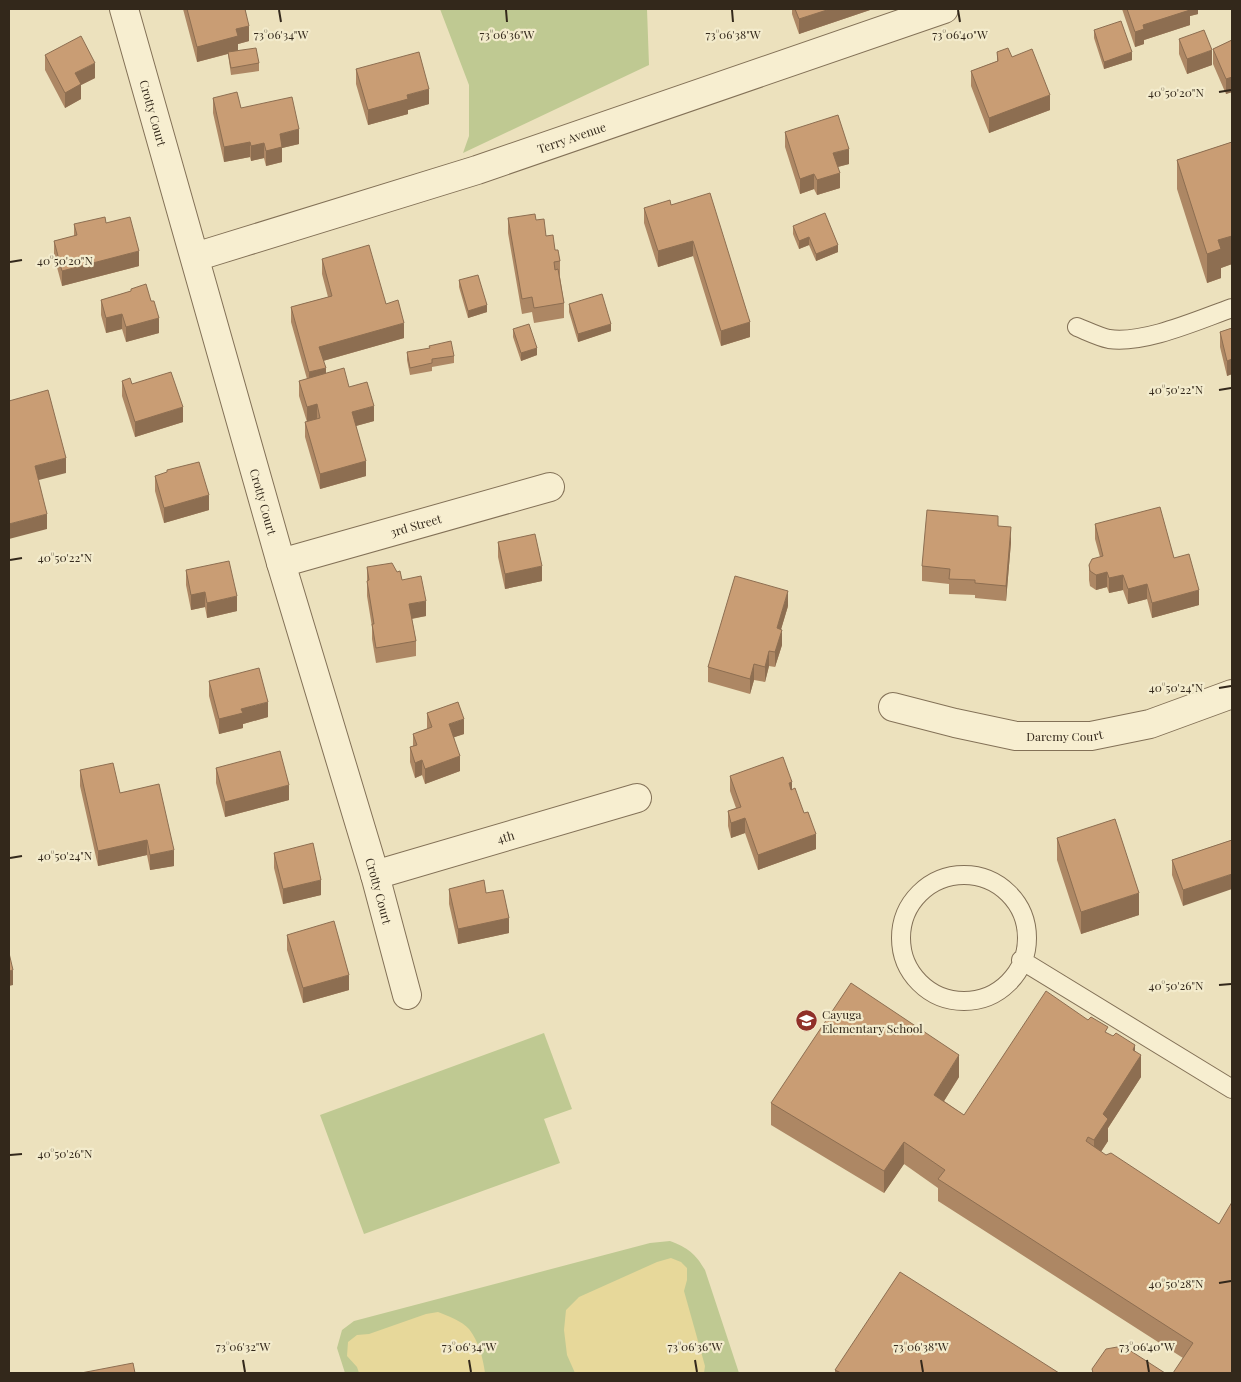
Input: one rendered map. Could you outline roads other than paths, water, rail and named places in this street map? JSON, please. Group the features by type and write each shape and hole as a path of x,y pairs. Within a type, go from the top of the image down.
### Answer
{"street":[{"name":"Crotty Court","path":"124,9 281,563 375,875 407,995"},
{"name":"Terry Avenue","path":"195,257 477,170 944,9"},
{"name":"3rd Street","path":"281,563 550,487"},
{"name":"Daremy Court","path":"893,707 1016,736 1092,736 1150,724 1232,694"},
{"name":"4th","path":"375,875 637,798"}],"lane":[{"path":"1077,327 1107,339 1129,340 1162,332 1232,308"},
{"path":"950,876 975,876 1002,888 1011,896 1023,915 1027,938 1021,960 1019,969 998,992 974,1001 946,999 920,985 907,967 900,941 905,914 910,904 926,888 950,876"},
{"path":"1021,960 1232,1090"}],"place":[{"name":"Cayuga Elementary School","path":"806,1021"}]}
